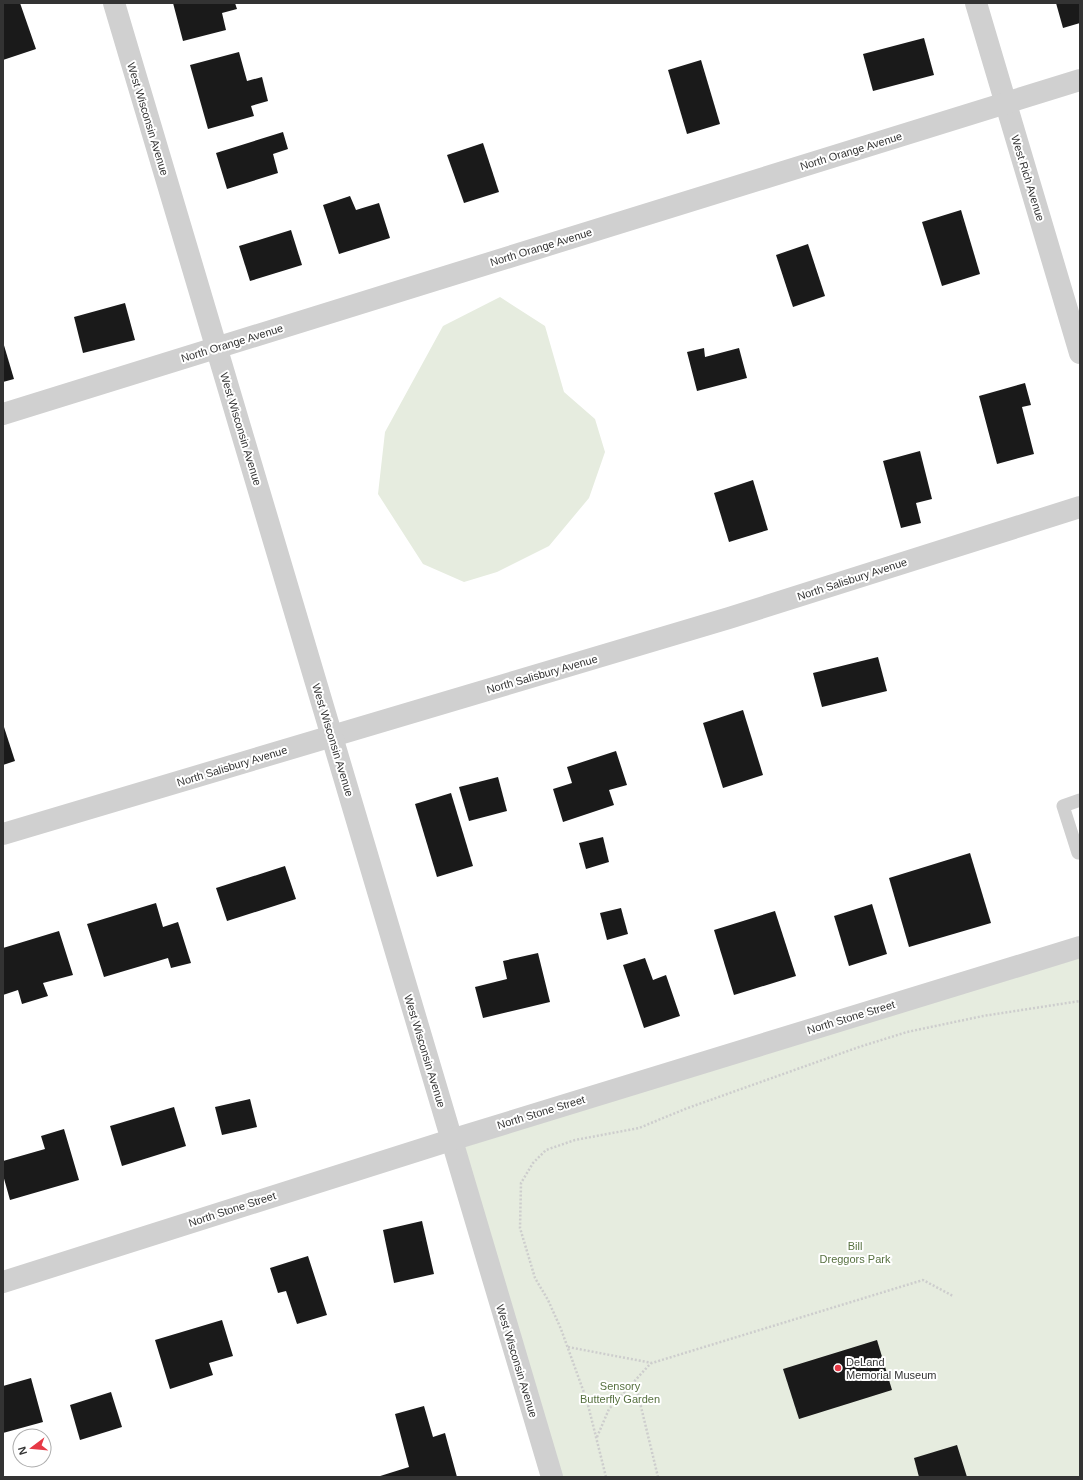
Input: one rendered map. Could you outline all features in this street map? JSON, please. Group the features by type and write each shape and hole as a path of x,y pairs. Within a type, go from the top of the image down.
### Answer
{"street":[{"name":"West Wisconsin Avenue","path":"114,3 552,1477"},
{"name":"West Rich Avenue","path":"976,3 1080,353"},
{"name":"North Orange Avenue","path":"3,414 1080,80"},
{"name":"North Salisbury Avenue","path":"3,834 729,618 1080,507"},
{"name":"North Stone Street","path":"3,1282 452,1140 1080,947"}],"lane":[{"path":"1080,800 1063,806 1078,853 1080,852"}],"path":[{"path":"606,1477 587,1401 568,1347 548,1300 535,1278 520,1228 521,1183 533,1164 546,1150 575,1140 639,1128 685,1109 859,1047 907,1032 983,1016 1080,1001"},
{"path":"568,1347 652,1363 923,1280 953,1296"},
{"path":"597,1437 609,1409 652,1363"},
{"path":"635,1382 658,1477"}],"green space":[{"path":"500,297 545,326 564,392 595,419 605,452 589,498 549,546 497,572 464,582 423,564 378,494 385,432 443,326"},
{"name":"Bill Dreggors Park","path":"1080,947 1080,1477 552,1477 451,1140"}],"building":[{"path":"3,3 20,3 36,49 3,60"},
{"path":"173,3 235,3 237,9 222,13 226,30 183,41"},
{"path":"1056,3 1080,3 1080,23 1063,28"},
{"path":"924,38 934,75 873,91 863,54"},
{"path":"239,52 247,81 262,77 268,101 251,106 254,116 208,129 190,65"},
{"path":"701,60 720,124 687,134 668,70"},
{"path":"283,132 288,149 273,154 278,173 227,189 216,153"},
{"path":"483,143 499,192 464,203 447,155"},
{"path":"350,196 356,210 379,203 390,238 339,254 323,205"},
{"path":"961,210 980,274 942,286 922,222"},
{"path":"291,230 302,265 250,281 239,246"},
{"path":"808,244 825,296 793,307 776,255"},
{"path":"125,303 135,340 83,353 74,317"},
{"path":"3,342 14,379 3,382"},
{"path":"704,348 705,357 739,348 747,378 697,391 687,352"},
{"path":"1025,383 1031,405 1022,407 1034,454 997,464 979,396"},
{"path":"920,451 932,499 916,503 921,523 901,528 883,461"},
{"path":"753,480 768,530 729,542 714,493"},
{"path":"878,657 887,691 822,707 813,673"},
{"path":"743,710 763,775 723,788 703,723"},
{"path":"3,724 15,761 3,765"},
{"path":"616,751 627,785 609,790 614,805 563,822 553,789 572,783 567,767"},
{"path":"498,777 507,811 469,821 459,787"},
{"path":"451,793 473,866 437,877 415,804"},
{"path":"603,837 609,862 586,869 579,843"},
{"path":"970,853 991,923 909,947 889,878"},
{"path":"285,866 296,899 227,921 216,888"},
{"path":"156,903 163,927 178,922 191,963 171,968 168,958 104,977 87,924"},
{"path":"872,904 887,954 849,966 834,916"},
{"path":"621,908 628,934 607,940 600,913"},
{"path":"775,911 796,976 734,995 714,930"},
{"path":"59,931 73,975 43,983 48,996 22,1004 18,990 3,995 3,948"},
{"path":"538,953 550,1002 483,1018 475,987 507,979 503,961"},
{"path":"645,958 653,980 666,975 680,1016 644,1028 623,965"},
{"path":"250,1099 257,1127 222,1135 215,1107"},
{"path":"174,1107 186,1146 122,1166 110,1126"},
{"path":"64,1129 79,1180 10,1200 3,1175 3,1161 45,1149 41,1136"},
{"path":"422,1221 434,1274 394,1283 383,1230"},
{"path":"308,1256 327,1315 297,1324 286,1291 278,1293 270,1268"},
{"path":"222,1320 233,1356 209,1363 213,1375 170,1389 155,1340"},
{"path":"877,1340 892,1390 799,1419 783,1369"},
{"path":"31,1378 43,1422 21,1428 12,1428 12,1431 3,1433 3,1386"},
{"path":"111,1392 122,1427 80,1440 70,1405"},
{"path":"424,1406 433,1437 445,1433 457,1477 377,1477 409,1467 395,1414"},
{"path":"957,1445 967,1477 919,1477 914,1458"}],"place":[{"name":"DeLand Memorial Museum","path":"838,1368"}],"park label":[{"name":"Sensory Butterfly Garden","path":"620,1392"}]}
